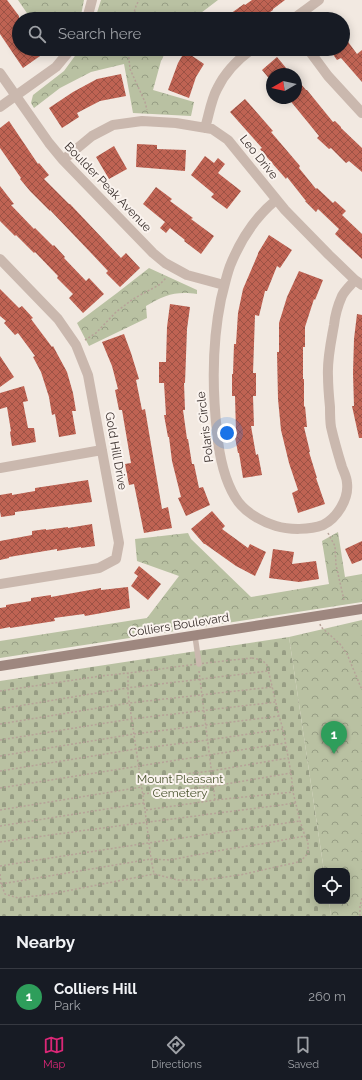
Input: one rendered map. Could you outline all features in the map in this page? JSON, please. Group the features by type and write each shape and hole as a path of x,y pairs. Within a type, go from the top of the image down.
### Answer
{"street":[{"path":"89,12 92,0"},
{"path":"303,12 319,0"},
{"path":"0,107 56,67 66,56"},
{"path":"205,128 216,90 227,71 242,56"},
{"path":"313,56 328,76 362,113"},
{"name":"Boulder Peak Avenue","path":"0,72 49,143 63,160 153,253 166,264 187,275 224,285"},
{"name":"Leo Drive","path":"63,160 92,136 113,125 142,121 176,123 212,130 228,140 257,174 276,200 358,283"},
{"name":"Polaris Circle","path":"276,200 255,220 245,235 229,268 224,285 215,337 213,385 218,446 229,486 236,499 245,508 254,516 267,523 292,529 306,528 323,524 338,514 346,498 347,483 332,428 327,375 330,344 336,314 342,296 358,283"},
{"name":"Gold Hill Drive","path":"0,258 58,319 76,345 88,375 119,543 116,559 99,568 0,584"},
{"path":"0,468 102,450"},
{"name":"Colliers Boulevard","path":"0,666 362,609"}],"lane":[{"path":"195,636 199,664"}],"path":[{"path":"134,12 139,0"},
{"path":"129,56 130,68 147,110"},
{"path":"85,340 96,333 122,307 133,299 159,285 167,276"},
{"path":"323,524 335,546 336,565 344,600"},
{"path":"321,627 340,644 347,654 362,690"},
{"path":"0,691 94,677 199,664 252,658 259,659 267,665 286,743 291,773 292,792 300,821 308,842 308,853 301,860 294,863 240,875 202,880 178,880 154,874 51,894 18,898 5,894 1,884 0,874"},
{"path":"199,664 215,800"},
{"path":"0,709 127,688 268,670"},
{"path":"128,673 127,688 131,719 146,810 146,822 154,874"},
{"path":"0,724 129,703 272,686"},
{"path":"0,740 131,719 276,702"},
{"path":"0,756 134,734 279,716"},
{"path":"0,771 136,749 283,729"},
{"path":"0,788 286,743"},
{"path":"141,779 211,771 288,758"},
{"path":"143,794 214,786 291,773"},
{"path":"0,810 142,786"},
{"path":"146,810 215,800 292,792"},
{"path":"0,826 144,803"},
{"path":"0,842 296,803"},
{"path":"0,866 149,842 180,839 300,821"},
{"path":"1,884 151,859 170,860 305,836"},
{"path":"360,916 362,898"}],"green space":[{"path":"18,0 84,0 82,12 26,12"},
{"path":"101,0 218,0 202,12 97,12"},
{"path":"75,56 164,56 153,90 194,102 191,116 133,113 124,64 91,72 60,88 34,108 31,103 33,95 64,71"},
{"path":"149,268 197,290 197,294 182,293 159,299 146,306 147,318 89,346 77,323"},
{"path":"338,532 345,577 362,574 362,602 0,658 0,641 147,618 179,576 137,561 135,539 188,533 191,539 251,597 329,584 322,541"},
{"path":"362,620 362,916 331,916 329,904 350,904 350,868 324,868 289,637"},
{"name":"Mount Pleasant Cemetery","path":"289,637 324,868 314,868 314,904 329,904 331,916 0,916 0,681"}],"building":[{"path":"0,0 7,0 16,12 12,12 12,52 0,34"},
{"path":"252,0 285,0 270,12 233,12 244,4 245,5"},
{"path":"350,44 357,54 362,50 362,82 341,58 337,60 334,56 350,56"},
{"path":"15,56 40,56 23,68"},
{"path":"182,56 192,56 204,64 196,77 189,98 168,90"},
{"path":"277,57 286,68 266,68 266,75 262,70"},
{"path":"121,74 126,96 100,101 77,113 79,117 62,128 49,108 73,92 97,79"},
{"path":"302,85 333,122 335,121 362,148 362,172 349,161 346,163 331,148 329,149 317,138 319,136 293,104 302,104"},
{"path":"245,99 273,131 271,132 300,166 299,168 316,189 317,188 333,203 335,201 346,211 342,215 362,234 362,259 335,234 339,229 318,209 316,212 305,201 287,177 286,179 260,149 262,148 230,112"},
{"path":"9,121 38,164 39,163 49,175 44,179 121,258 126,253 140,268 120,287 106,273 108,271 20,179 21,178 0,148 0,128"},
{"path":"137,144 157,145 157,149 186,150 185,171 136,167"},
{"path":"114,146 127,169 109,179 96,157"},
{"path":"205,156 214,163 218,158 225,164 218,173 241,191 227,209 211,197 214,194 191,175"},
{"path":"0,186 14,204 11,205 34,229 35,228 53,246 54,245 86,281 89,278 104,294 83,313 69,298 73,294 57,278 58,276 35,252 34,253 0,221"},
{"path":"156,187 172,199 170,201 193,218 191,219 214,236 201,254 170,228 166,233 160,228 165,222 143,204"},
{"path":"269,235 292,250 280,268 277,266 267,291 265,291 259,316 255,315 253,373 256,373 256,396 253,396 254,426 251,426 256,455 258,454 262,475 243,478 234,432 236,432 235,396 232,396 232,374 234,344 236,344 238,313 243,289 258,253"},
{"path":"299,271 323,280 315,300 314,299 305,327 305,347 303,347 303,379 304,407 305,406 307,427 304,427 316,478 325,504 298,513 292,493 298,490 289,463 281,430 278,399 277,352 279,352 279,323 287,297"},
{"path":"0,289 19,308 22,306 33,318 31,319 52,347 53,346 67,372 76,411 72,411 76,434 59,437 55,414 52,415 49,397 41,372 33,357 35,356 18,333 15,335 4,323 6,321 0,316"},
{"path":"170,304 190,307 187,329 184,383 185,410 183,410 192,464 194,464 199,488 203,487 210,505 186,516 178,498 181,497 172,461 164,415 166,415 164,383 159,383 159,362 166,362 167,327"},
{"path":"357,314 362,315 362,438 359,438 352,406 354,406 354,339"},
{"path":"124,334 139,379 136,380 142,410 145,409 162,509 168,507 172,528 144,533 134,484 129,485 125,464 131,463 122,410 119,410 115,390 118,389 112,366 102,342"},
{"path":"0,356 14,377 0,387"},
{"path":"24,386 28,401 23,402 28,428 34,428 36,442 12,446 7,407 0,409 0,393"},
{"path":"88,480 92,502 15,512 15,515 1,517 0,495 12,493 12,495 35,491 35,488"},
{"path":"212,511 225,526 222,529 248,548 250,544 266,552 255,576 236,566 204,544 191,529"},
{"path":"92,524 95,546 57,551 57,549 9,557 0,560 0,541 32,535 32,531"},
{"path":"362,541 362,560 352,564 345,549"},
{"path":"273,549 294,552 292,564 316,561 319,579 299,582 269,578"},
{"path":"139,566 161,584 148,600 131,586 138,576 134,573"},
{"path":"128,587 130,608 85,616 84,614 54,618 55,621 0,629 0,608 6,607 6,605 31,601 31,598 51,595 51,597 101,588 101,590"}],"place":[{"name":"Colliers Hill","path":"334,754"}]}
